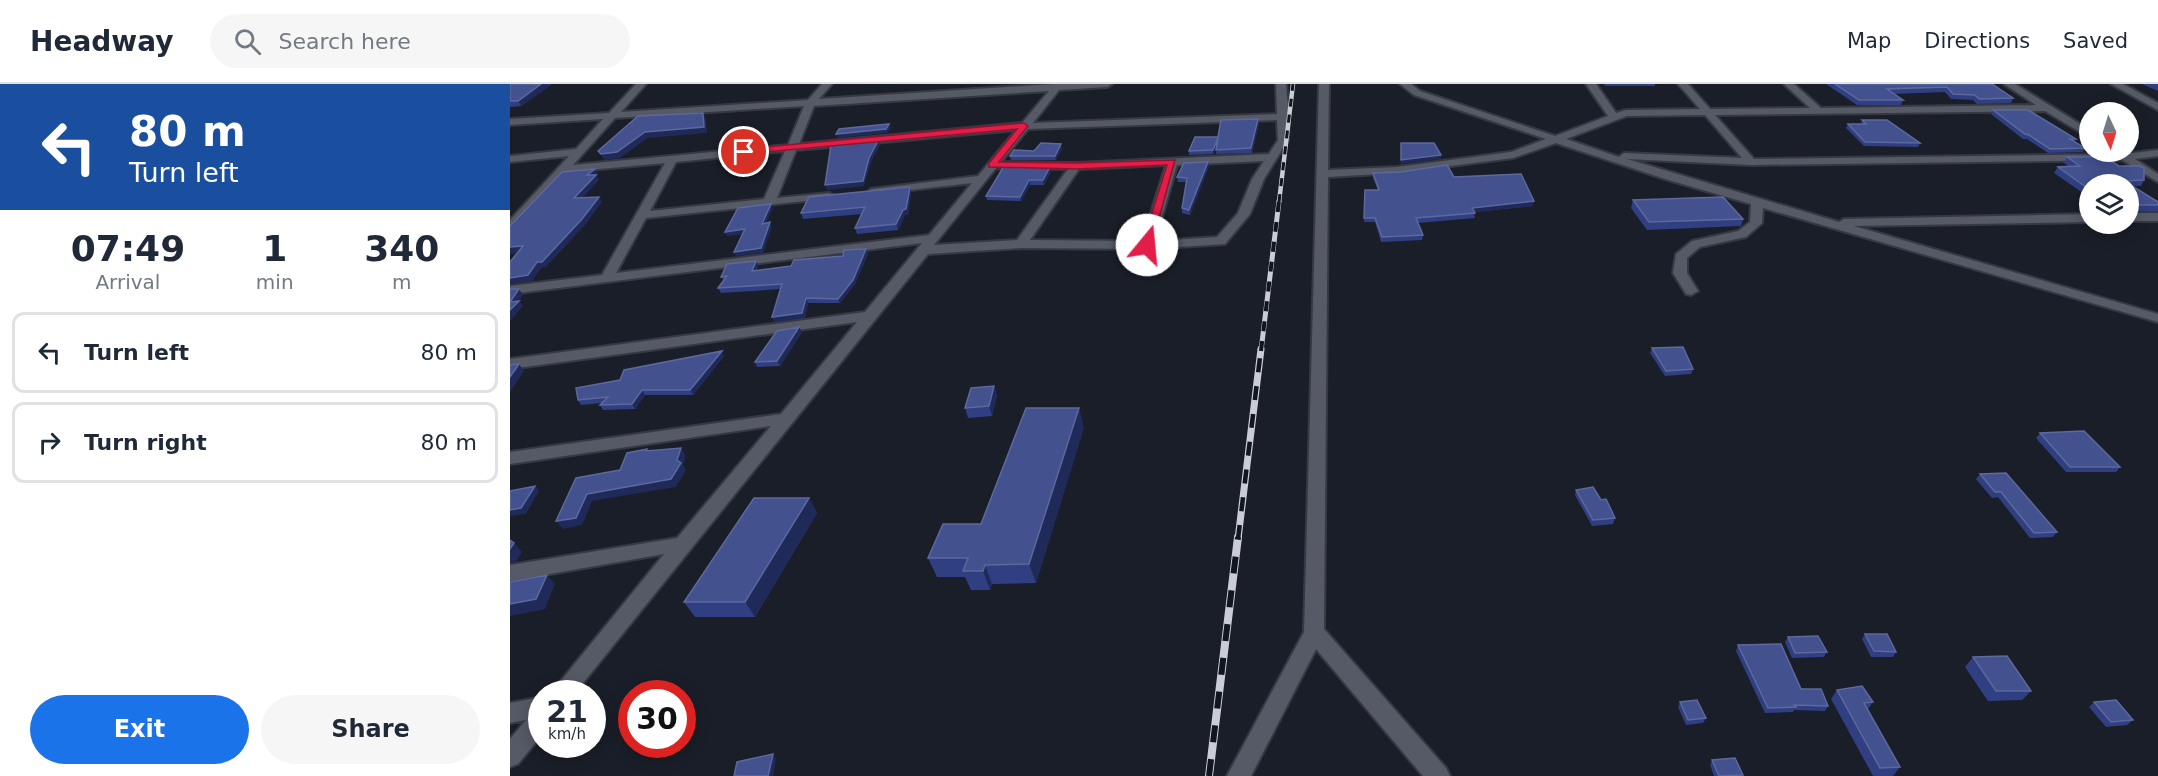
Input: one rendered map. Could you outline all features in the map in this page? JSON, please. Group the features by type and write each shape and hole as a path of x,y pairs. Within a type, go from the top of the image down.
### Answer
{"street":[{"path":"510,227 609,116 641,84"},
{"path":"770,202 810,104 827,84"},
{"path":"510,122 1107,84"},
{"path":"510,290 928,244 1147,245 1221,241 1244,214 1258,179 1283,140 1284,117 1281,84"},
{"path":"1239,776 1314,632 1324,84"},
{"path":"1405,84 1417,93 1669,177 2158,318"},
{"path":"1591,84 1613,117"},
{"path":"1683,84 1751,162"},
{"path":"1789,84 1819,111"},
{"path":"2009,84 2079,128"},
{"path":"2116,84 2157,106"},
{"path":"1417,93 1430,85"},
{"path":"572,680 1057,86"},
{"path":"1323,174 1397,170 1513,156 1626,113 2046,108"},
{"path":"562,169 1024,126 1284,117"},
{"path":"510,159 577,152"},
{"path":"2139,153 2158,153"},
{"path":"1602,155 1751,162 2079,155"},
{"path":"992,165 1076,166 1272,157"},
{"path":"608,278 673,158"},
{"path":"1147,245 1172,162"},
{"path":"2131,162 2158,179"},
{"path":"1021,244 1076,166"},
{"path":"863,192 980,179"},
{"path":"642,215 840,194"},
{"path":"1692,291 1680,273 1681,258 1695,244 1742,234 1756,223 1756,203"},
{"path":"510,211 525,209"},
{"path":"2139,217 2158,217"},
{"path":"1828,224 2079,218"},
{"path":"510,364 869,316"},
{"path":"510,458 786,418"},
{"path":"510,573 683,544"},
{"path":"1314,632 1438,776"},
{"path":"510,713 528,710"},
{"path":"510,756 528,735"}],"building":[{"path":"510,84 541,84 518,101 510,101"},
{"path":"1835,84 1992,84 2013,98 1979,99 1975,95 1953,94 1947,87 1887,89 1903,100 1859,100"},
{"path":"1993,110 2028,110 2076,139 2070,139 2079,144 2079,148 2050,149"},
{"path":"703,113 704,127 645,132 617,152 601,154 598,151 638,116"},
{"path":"1258,119 1251,148 1216,150 1218,138 1213,150 1189,151 1195,137 1218,137 1221,120"},
{"path":"1862,120 1887,120 1920,143 1865,142 1848,124 1866,124"},
{"path":"889,124 886,129 836,134 839,129"},
{"path":"878,141 869,158 863,181 825,185 831,145"},
{"path":"1041,143 1061,144 1055,156 1010,156 1014,150 1034,151"},
{"path":"1401,143 1434,143 1441,155 1401,160"},
{"path":"2067,157 2079,157 2079,162 2112,162 2119,166 2139,166 2144,168 2144,180 2139,180 2139,174 2079,174 2079,182 2058,167 2080,166"},
{"path":"1208,162 1189,210 1182,208 1187,178 1177,177 1184,163"},
{"path":"1447,165 1454,177 1521,174 1534,201 1472,208 1475,213 1416,218 1423,235 1382,237 1375,218 1364,218 1365,190 1379,190 1373,173 1401,172"},
{"path":"1004,166 1050,167 1043,180 1029,180 1020,197 986,196"},
{"path":"595,169 587,175 596,175 574,198 599,197 582,219 542,262 537,262 528,275 510,278 510,262 523,246 510,247 510,226 562,172"},
{"path":"910,187 906,209 903,210 896,224 855,228 865,207 801,213 809,197"},
{"path":"2139,190 2158,202 2158,205 2139,205"},
{"path":"1723,197 1743,219 1649,222 1633,200"},
{"path":"771,204 762,224 770,222 761,248 734,252 745,229 725,232 738,208"},
{"path":"866,249 853,280 838,299 806,298 802,313 772,317 782,284 718,288 727,276 721,277 727,264 756,261 752,271 791,266 794,260 843,256 844,250"},
{"path":"510,289 519,289 510,302"},
{"path":"519,301 510,310 510,302"},
{"path":"799,327 777,361 755,362 777,331"},
{"path":"1683,347 1693,369 1666,371 1652,348"},
{"path":"722,351 690,390 642,390 632,404 600,405 608,397 578,400 576,388 620,380 624,370"},
{"path":"519,364 510,377 510,365"},
{"path":"994,386 989,406 965,408 971,388"},
{"path":"1026,408 1079,408 1029,564 985,565 983,571 963,571 968,558 928,558 943,524 981,524"},
{"path":"2084,431 2120,467 2070,467 2040,433"},
{"path":"681,448 677,460 681,463 671,479 587,494 576,518 556,521 576,478 620,470 627,453 647,449 646,451"},
{"path":"2006,473 2057,532 2034,533 2001,492 1995,492 1980,474"},
{"path":"535,486 521,508 510,510 510,491"},
{"path":"1593,487 1601,500 1606,499 1615,518 1593,520 1576,490"},
{"path":"754,498 809,498 745,602 684,602"},
{"path":"547,575 536,599 510,604 510,582"},
{"path":"1865,634 1887,634 1896,652 1874,651"},
{"path":"1818,636 1827,652 1795,653 1788,637"},
{"path":"1781,644 1801,689 1821,689 1828,706 1794,705 1796,707 1768,708 1738,645"},
{"path":"2007,656 2031,691 1996,691 1973,657"},
{"path":"1862,686 1873,702 1864,703 1900,767 1880,768 1837,690"},
{"path":"1697,700 1706,718 1688,720 1680,702"},
{"path":"2116,700 2133,720 2111,722 2094,702"},
{"path":"773,754 768,776 734,776 737,762"},
{"path":"1735,758 1743,775 1719,776 1712,760"}],"railway":[{"path":"1279,202 1293,84"},
{"path":"1261,351 1279,201"},
{"path":"1238,539 1261,349"},
{"path":"1209,776 1238,537"}],"route":[{"path":"744,152 1024,126 992,165 1076,166 1172,162 1147,245"}]}
